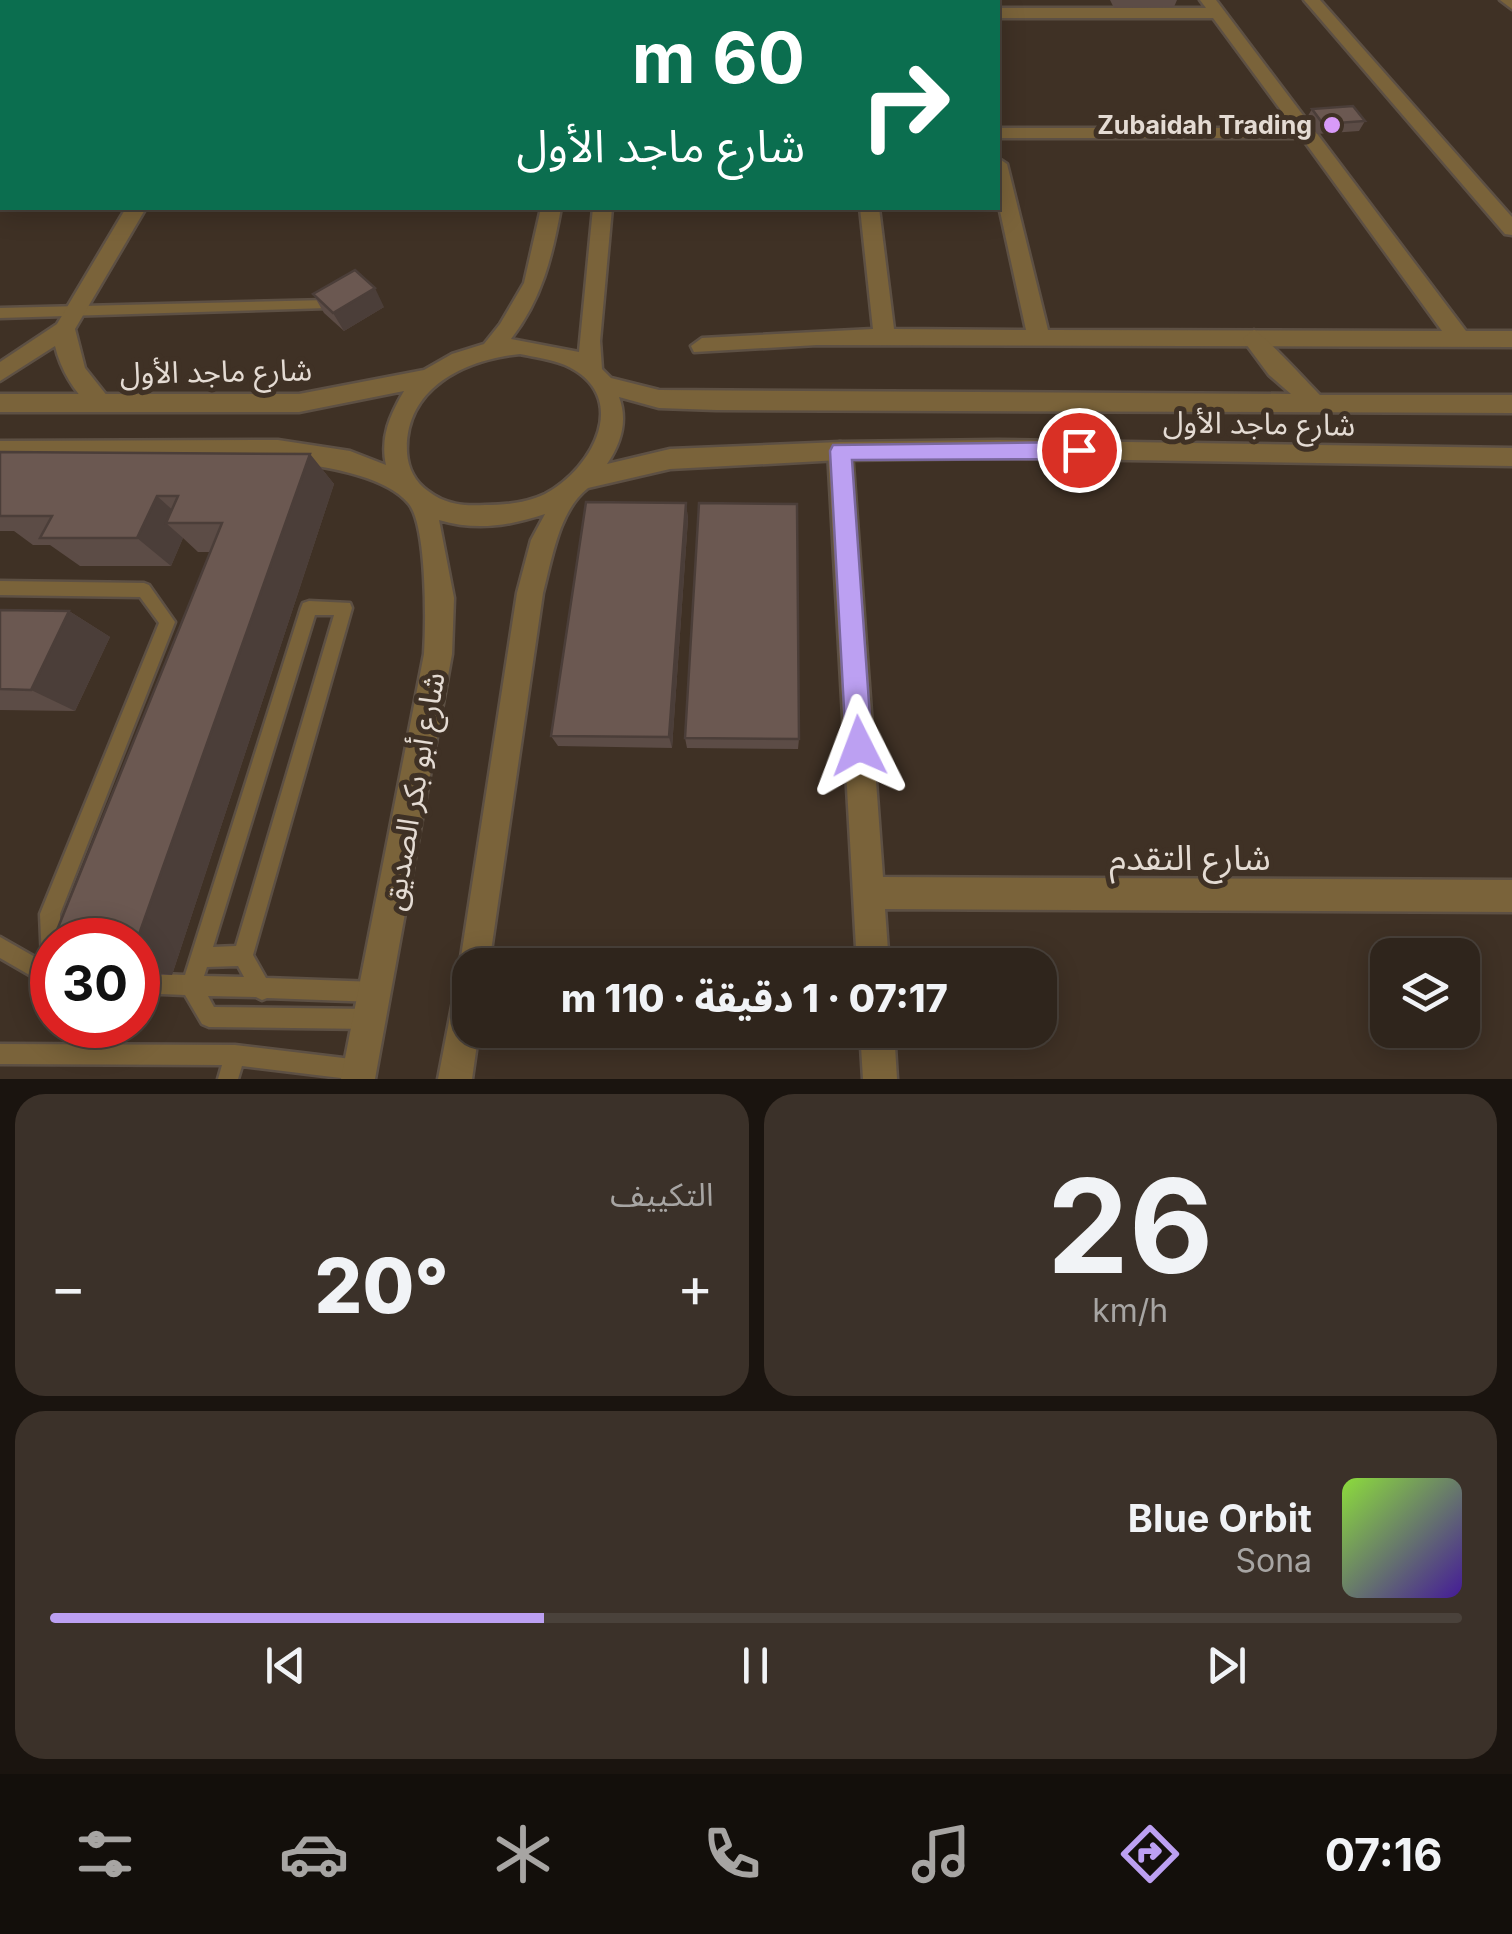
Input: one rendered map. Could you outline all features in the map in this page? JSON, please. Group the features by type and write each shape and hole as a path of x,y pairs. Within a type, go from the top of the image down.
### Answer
{"street":[{"path":"1312,0 1512,229"},
{"path":"1000,13 1213,7 1460,338"},
{"path":"1000,133 1307,133"},
{"path":"1000,172 1039,338"},
{"path":"0,372 70,319 135,210"},
{"path":"492,348 520,316 536,286 551,210"},
{"path":"475,948 530,593 544,540 578,486 605,454 614,430 613,405 598,376 589,341 603,210"},
{"path":"869,210 884,338"},
{"path":"70,319 69,361 76,377 100,403"},
{"path":"702,346 772,338 1512,339"},
{"path":"1246,401 1260,370 1254,338"},
{"path":"1254,338 1276,370 1314,402"},
{"path":"414,493 392,457 394,428 407,400 430,376 459,359 492,348 547,348 598,376"},
{"name":"شارع ماجد الأول","path":"0,403 299,403 430,376"},
{"name":"شارع ماجد الأول","path":"598,376 660,399 1512,404"},
{"path":"0,450 278,449 350,461 455,516 493,519 532,512 578,486"},
{"name":"شارع ماجد الأول","path":"578,486 670,459 840,451 998,449 1512,456"},
{"path":"840,451 871,948"},
{"name":"شارع أبو بكر الصديق","path":"359,1074 438,654 442,598 414,493"},
{"name":"شارع التقدم","path":"868,893 1512,896"},
{"path":"455,1079 460,1048"},
{"path":"878,1048 880,1079"}],"lane":[{"path":"0,313 70,319 328,304"},
{"path":"0,588 144,590 167,622 50,918"},
{"path":"262,990 243,956 344,608 309,608 191,986 209,1017 373,1006"},
{"path":"0,947 30,965"},
{"path":"199,956 243,956"},
{"path":"160,984 262,990 373,1006"},
{"path":"0,1054 235,1055 359,1074"},
{"path":"228,1079 235,1055"}],"building":[{"path":"1353,106 1365,121 1323,124 1312,109"},
{"path":"355,270 375,288 333,313 313,294"},
{"path":"0,452 310,454 145,918 62,918 222,523 166,523 178,496 157,496 137,538 40,538 52,516 0,516"},
{"path":"586,502 686,503 669,737 551,736"},
{"path":"699,503 797,504 799,739 685,738"},
{"path":"0,610 69,611 31,690 0,689"}],"place":[{"name":"Zubaidah Trading","path":"1332,125"}],"route":[{"path":"859,746 840,451 1079,450"}]}
